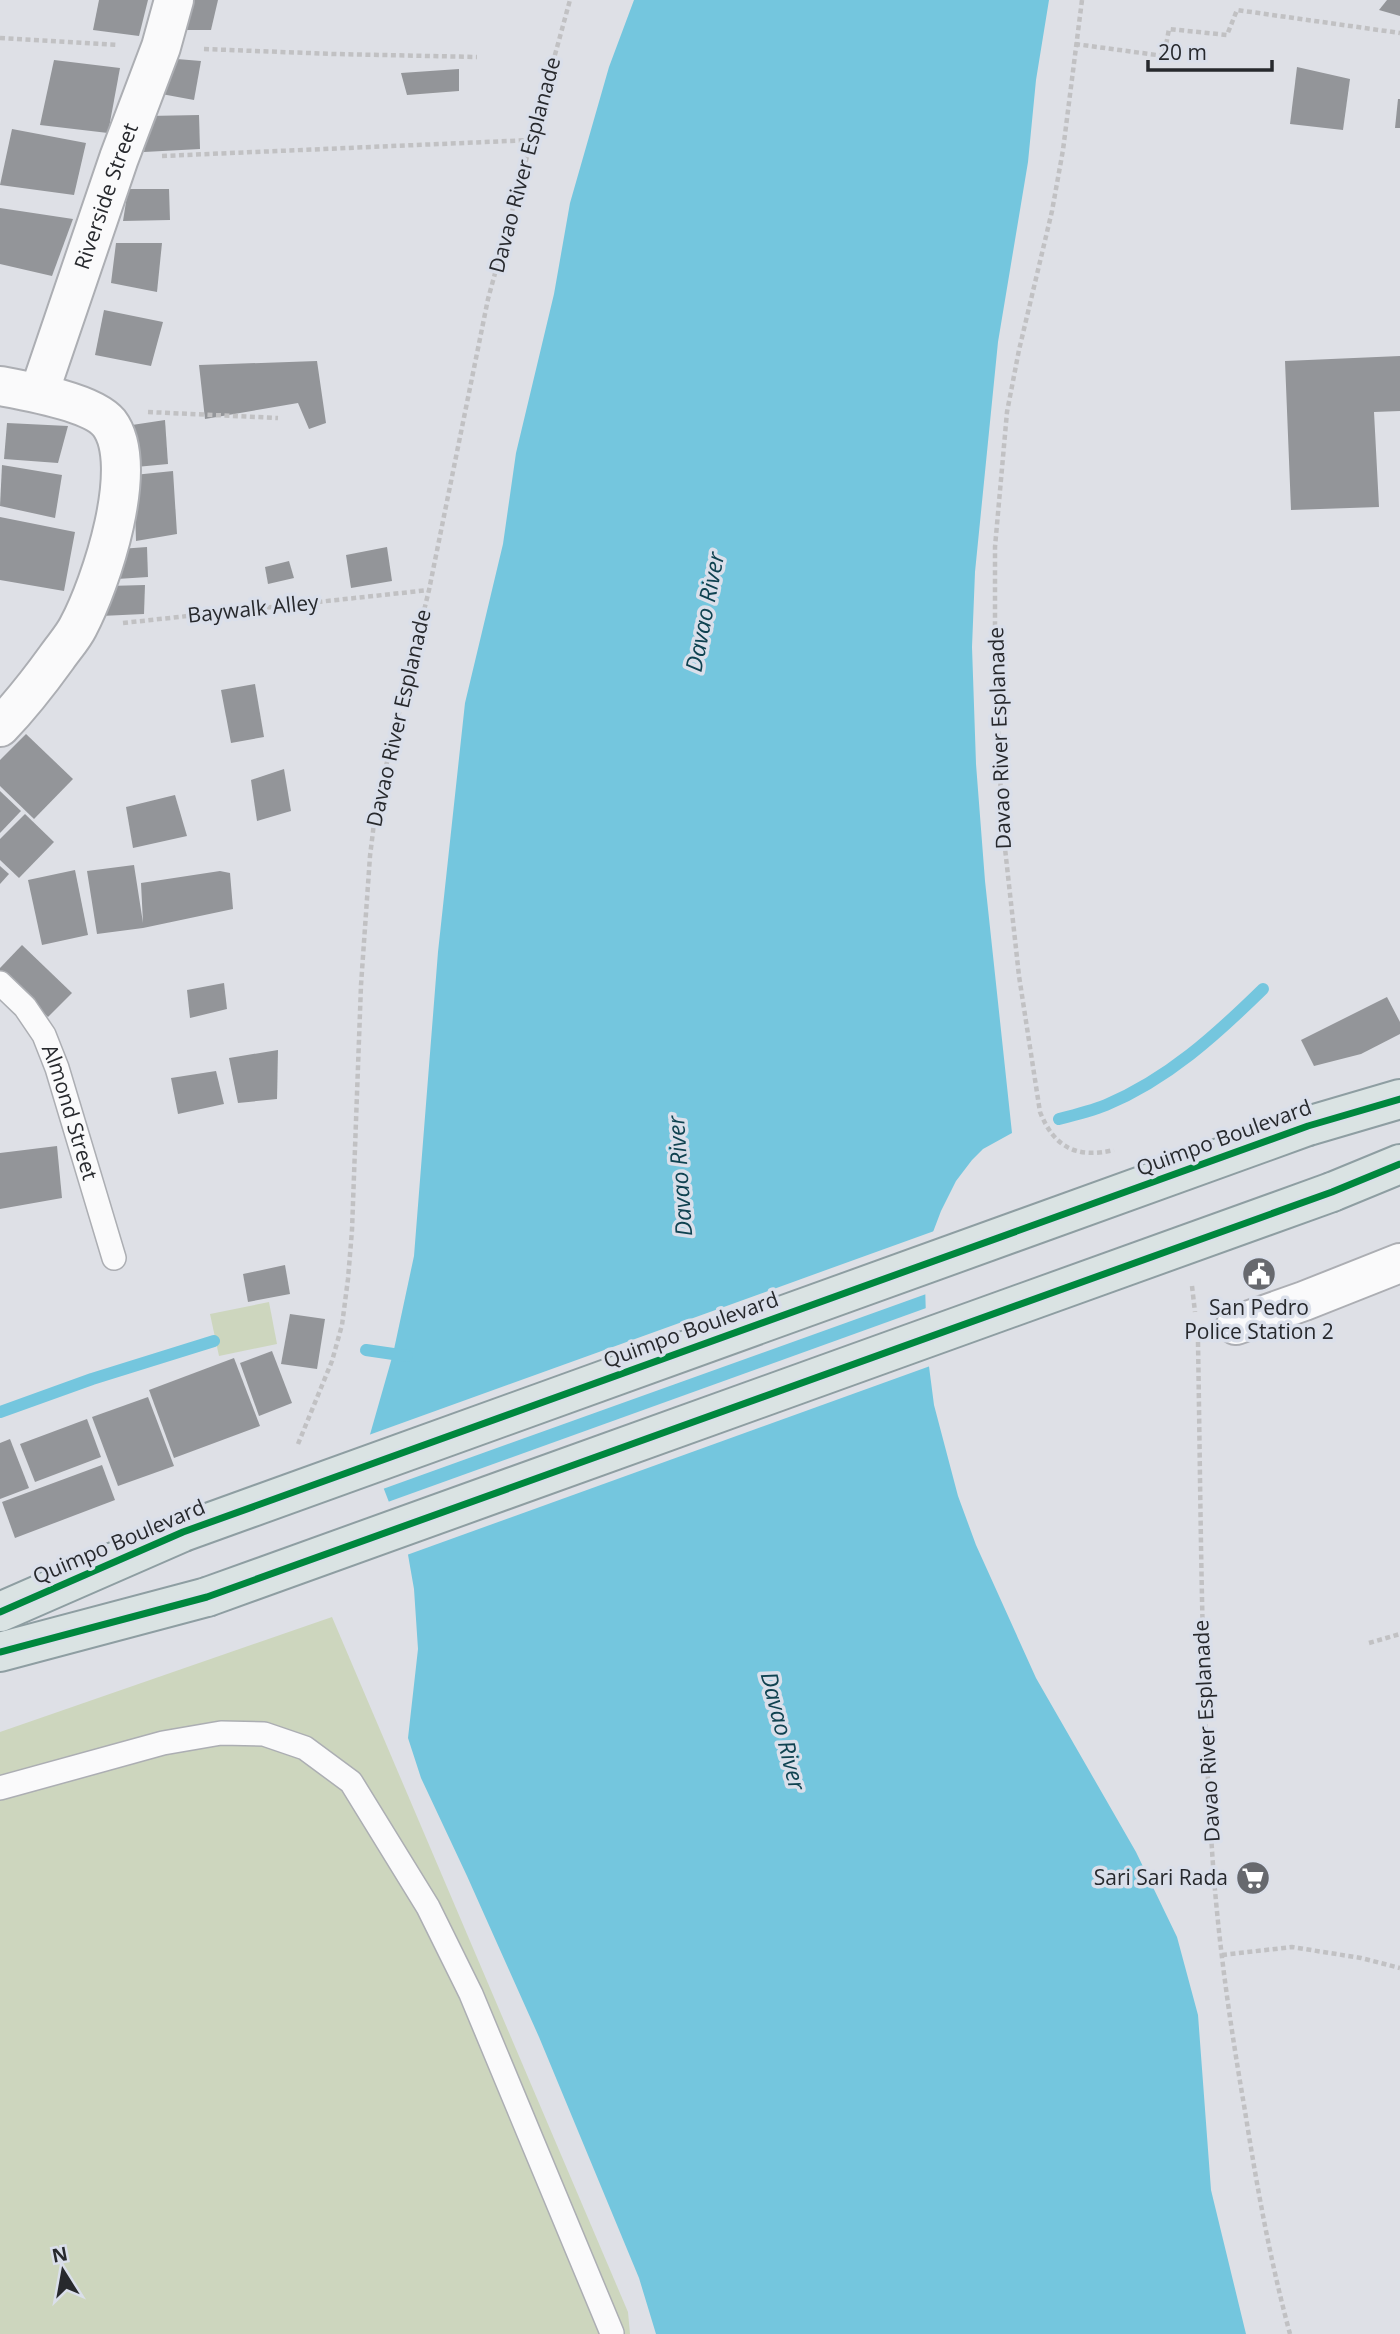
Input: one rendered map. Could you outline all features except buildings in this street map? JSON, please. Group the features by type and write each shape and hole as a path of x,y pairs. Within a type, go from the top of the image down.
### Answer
{"main road":[{"name":"Quimpo Boulevard","path":"0,1612 183,1532 1308,1126 1400,1099"},
{"path":"0,1652 207,1597 1332,1192 1400,1164"}],"street":[{"name":"Riverside Street","path":"39,393 119,158 161,47 173,0"},
{"path":"0,386 39,393 104,423 122,457 120,497 99,575 78,628 26,700 0,727"},
{"path":"1236,1325 1400,1263"}],"lane":[{"name":"Almond Street","path":"0,983 25,1007 44,1035 57,1068 114,1258"},
{"path":"0,1788 163,1743 221,1733 264,1734 306,1748 351,1782 428,1907 471,1994 612,2333"}],"path":[{"path":"1075,44 1164,56 1169,29 1227,35 1237,10 1400,33"},
{"path":"0,38 334,54 477,57"},
{"path":"119,158 532,140"},
{"path":"104,423 278,418"},
{"path":"1370,1643 1400,1634"},
{"path":"1222,1955 1292,1947 1361,1958 1400,1968"}],"green space":[{"path":"269,1302 277,1344 219,1356 210,1314"},
{"path":"332,1617 628,2312 630,2334 0,2334 0,1732"}],"water":[{"name":"Davao River","path":"634,0 1049,0 1036,80 1028,162 998,342 975,572 972,647 976,764 985,881 1012,1133 983,1149 972,1160 956,1181 941,1211 930,1240 925,1284 927,1351 934,1405 958,1496 976,1545 1036,1678 1136,1852 1177,1937 1198,2015 1211,2190 1246,2334 656,2334 639,2278 539,2037 421,1778 408,1738 418,1649 414,1589 407,1549 367,1445 393,1354 414,1256 438,952 465,703 503,544 516,453 554,294 570,203 609,67"}],"pier":[{"path":"937,1230 929,1293 380,1490 363,1446 366,1436"},
{"path":"929,1307 933,1365 404,1556 385,1503"}],"waterway":[{"path":"1059,1119 1106,1105 1171,1069 1209,1039 1263,989"},
{"path":"0,1412 92,1379 214,1341"},
{"path":"366,1350 407,1356"}],"cycle path":[{"path":"0,1612 183,1532 1308,1126 1400,1099"},
{"path":"0,1652 207,1597 1332,1192 1400,1164"}],"place":[{"name":"San Pedro Police Station 2","path":"1259,1274"},
{"name":"Sari Sari Rada","path":"1253,1878"}]}
